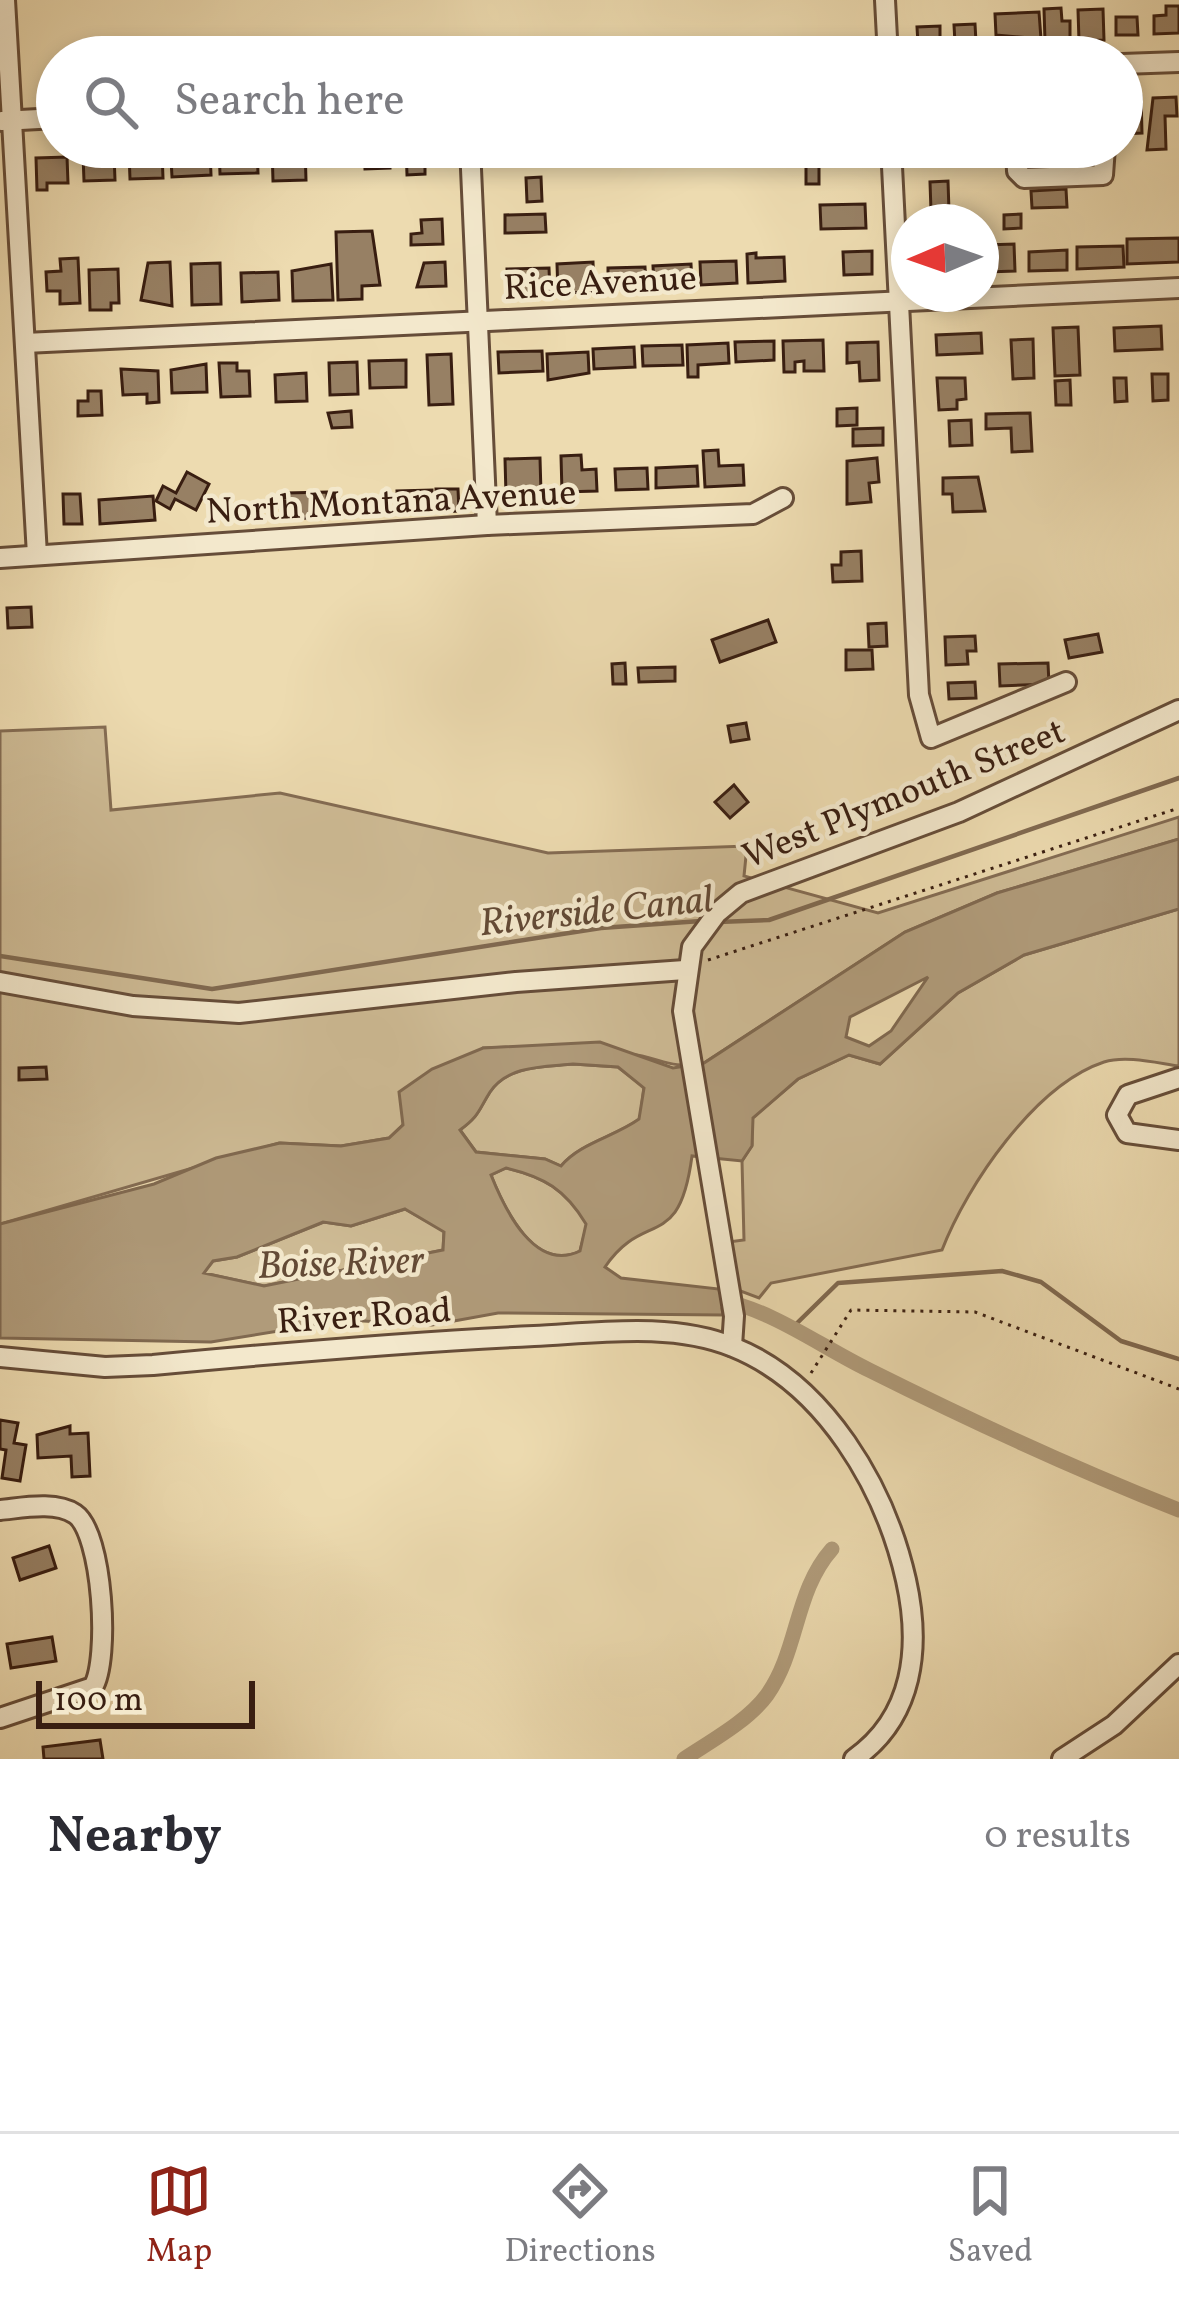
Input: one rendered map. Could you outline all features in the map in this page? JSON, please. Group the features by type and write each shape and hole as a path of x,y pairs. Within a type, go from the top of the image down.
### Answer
{"street":[{"path":"5,0 6,120 37,555"},
{"path":"885,0 887,36"},
{"path":"1143,63 1179,62"},
{"path":"6,120 36,119"},
{"path":"471,168 487,525"},
{"path":"892,168 894,204"},
{"path":"1017,168 1024,178 1102,176 1103,168"},
{"name":"Rice Avenue","path":"999,295 1179,288"},
{"name":"Rice Avenue","path":"25,343 891,299"},
{"path":"901,312 919,694 932,738 1066,682"},
{"name":"North Montana Avenue","path":"0,558 487,525 753,514 783,498"},
{"name":"West Plymouth Street","path":"732,1346 734,1316 683,1011 685,970 711,921 741,893 959,812 1179,710"},
{"path":"0,982 133,1006 239,1013 516,982 685,970"},
{"path":"1179,1078 1128,1095 1117,1115 1126,1133 1179,1140"},
{"name":"River Road","path":"0,1357 153,1365 632,1332 732,1346"},
{"path":"732,1346 787,1382 846,1439 891,1530 906,1580 915,1642 911,1679 892,1720 854,1759"},
{"path":"0,1510 71,1511 88,1526 94,1545 100,1646 93,1687 0,1718"},
{"path":"1062,1759 1114,1725 1179,1664"}],"path":[{"path":"685,970 1179,808"},
{"path":"815,1365 851,1310 975,1312 1179,1389"}],"shaded area":[{"path":"105,727 111,810 280,793 548,853 747,846 744,876 878,913 1179,817 1179,839 997,893 905,932 704,1063 682,1065 574,1049 483,1048 389,1138 341,1146 279,1143 0,1224 0,731"},
{"path":"1179,839 1179,909 1024,955 958,993 880,1064 849,1055 798,1079 753,1118 752,1146 742,1161 692,1156 679,1206 669,1219 620,1249 605,1267 621,1278 719,1289 723,1315 498,1313 432,1325 346,1320 211,1342 0,1338 0,1224 154,1184 216,1158 280,1143 341,1146 389,1138 403,1125 399,1092 432,1069 483,1048 600,1042 673,1068 704,1063 905,932 997,893","holes":["928,977 891,1031 869,1046 846,1037 850,1017","539,1067 618,1067 644,1088 639,1119 578,1151 561,1166 545,1159 476,1152 460,1130 498,1083","506,1168 542,1180 561,1193 586,1224 580,1251 564,1255 536,1246 513,1220 491,1175","405,1209 444,1232 443,1250 264,1286 204,1273 213,1261 237,1257 323,1222 351,1226"]},
{"path":"1179,909 1179,1066 1113,1060 1078,1074 1053,1092 986,1168 942,1250 771,1283 759,1298 735,1289 728,1242 744,1240 742,1161 752,1145 752,1118 798,1079 849,1055 880,1064 958,993 1024,955"},
{"path":"573,1064 618,1067 644,1087 640,1119 578,1151 561,1166 545,1159 476,1152 460,1130 498,1083 527,1069"},
{"path":"506,1168 543,1181 571,1202 587,1224 580,1251 549,1253 524,1234 491,1175"},
{"path":"405,1209 444,1231 443,1250 264,1286 203,1273 213,1261 237,1257 324,1222 351,1226"}],"building":[{"path":"1166,6 1179,6 1179,33 1154,34 1154,16 1166,15"},
{"path":"1061,8 1062,21 1070,21 1070,36 1045,36 1044,9"},
{"path":"1103,9 1104,36 1079,36 1078,10"},
{"path":"1039,12 1041,36 996,35 995,14"},
{"path":"1116,17 1137,17 1138,35 1116,35"},
{"path":"975,24 976,36 955,36 954,25"},
{"path":"940,26 940,36 918,36 917,27"},
{"path":"1176,97 1177,116 1165,116 1166,149 1147,150 1153,98"},
{"path":"36,168 67,168 68,183 47,183 47,190 37,190"},
{"path":"84,168 115,168 115,180 84,181"},
{"path":"130,168 163,168 163,178 130,179"},
{"path":"172,168 211,168 211,175 172,177"},
{"path":"220,168 258,168 258,173 220,174"},
{"path":"273,168 306,168 306,180 273,181"},
{"path":"407,168 425,168 425,174 407,175"},
{"path":"806,168 819,168 819,184 806,184"},
{"path":"541,177 542,201 527,202 526,178"},
{"path":"948,181 949,204 931,204 930,182"},
{"path":"1066,189 1067,207 1032,208 1031,191"},
{"path":"865,204 866,228 821,229 820,205"},
{"path":"545,214 546,232 505,233 505,215"},
{"path":"1021,214 1021,228 1004,229 1004,215"},
{"path":"442,219 443,244 411,245 411,234 422,233 421,220"},
{"path":"372,231 380,285 362,286 362,299 338,300 336,232"},
{"path":"1179,238 1179,262 1127,264 1127,239"},
{"path":"1014,244 1015,271 999,272 999,245"},
{"path":"1123,246 1124,267 1077,269 1077,247"},
{"path":"1067,250 1067,270 1029,271 1029,252"},
{"path":"872,251 872,274 844,275 843,252"},
{"path":"756,253 756,258 784,257 785,281 748,283 747,254"},
{"path":"78,258 80,303 60,304 60,291 47,291 46,272 61,271 60,259"},
{"path":"736,261 737,283 701,285 700,262"},
{"path":"170,262 172,306 141,300 148,263"},
{"path":"445,262 446,286 417,287 424,263"},
{"path":"593,262 594,292 558,293 557,264"},
{"path":"220,263 221,304 192,305 191,264"},
{"path":"331,264 333,300 293,301 292,271"},
{"path":"691,264 692,284 654,285 653,266"},
{"path":"645,267 646,288 608,289 608,268"},
{"path":"549,268 550,293 508,294 507,269"},
{"path":"118,269 119,303 111,303 111,310 90,310 89,270"},
{"path":"278,272 279,300 242,302 241,273"},
{"path":"1161,326 1162,349 1115,351 1114,328"},
{"path":"1078,327 1080,375 1055,376 1053,328"},
{"path":"981,333 982,353 937,355 936,335"},
{"path":"1033,339 1034,378 1013,379 1011,340"},
{"path":"823,340 824,371 804,371 804,361 795,362 795,372 784,372 783,341"},
{"path":"774,341 774,360 736,362 735,342"},
{"path":"878,342 879,380 860,381 859,362 847,363 847,343"},
{"path":"728,343 729,363 698,365 698,377 688,377 687,345"},
{"path":"682,345 683,365 643,366 642,346"},
{"path":"634,347 635,367 594,369 593,349"},
{"path":"542,351 543,371 499,373 498,352"},
{"path":"588,352 589,373 548,380 547,354"},
{"path":"451,354 453,404 429,405 427,355"},
{"path":"406,360 406,387 370,388 369,361"},
{"path":"357,362 358,394 330,395 329,363"},
{"path":"219,363 237,363 237,371 249,371 250,396 221,397"},
{"path":"206,364 207,392 172,393 171,370"},
{"path":"121,369 158,371 159,402 147,403 147,394 123,395"},
{"path":"306,373 307,401 276,402 275,375"},
{"path":"1152,374 1168,374 1168,400 1153,401"},
{"path":"937,378 965,378 966,399 957,400 957,409 939,410"},
{"path":"1114,378 1126,378 1127,401 1115,402"},
{"path":"1070,380 1071,405 1056,405 1055,381"},
{"path":"88,391 101,391 102,415 78,416 78,401 88,401"},
{"path":"857,408 857,425 837,426 837,409"},
{"path":"351,411 352,427 332,428 328,413"},
{"path":"1030,413 1032,451 1012,452 1011,428 986,429 986,414"},
{"path":"971,420 972,445 950,446 949,421"},
{"path":"883,428 883,445 853,446 853,429"},
{"path":"718,450 719,466 743,465 744,485 705,487 703,451"},
{"path":"581,455 582,470 596,469 597,491 562,492 561,456"},
{"path":"540,458 541,493 506,495 505,459"},
{"path":"877,458 879,482 869,483 871,502 847,504 847,461"},
{"path":"697,466 698,486 656,488 656,468"},
{"path":"647,468 648,489 616,490 615,469"},
{"path":"187,472 209,484 196,510 175,499 170,509 156,501 163,486 176,493"},
{"path":"978,477 985,511 953,512 952,494 943,494 943,478"},
{"path":"436,489 458,489 459,511 437,512"},
{"path":"432,490 432,513 398,514 397,491"},
{"path":"327,492 327,517 288,519 287,493"},
{"path":"63,494 80,494 82,524 64,524"},
{"path":"153,496 155,520 100,524 99,500"},
{"path":"336,500 357,500 357,515 337,516"},
{"path":"861,551 862,581 833,582 832,565 841,565 841,552"},
{"path":"31,607 32,627 8,628 7,608"},
{"path":"768,620 776,642 720,662 712,640"},
{"path":"886,623 887,646 869,647 868,624"},
{"path":"1098,634 1102,652 1069,658 1065,640"},
{"path":"975,636 976,651 967,651 968,664 946,665 945,637"},
{"path":"846,650 872,650 873,669 846,670"},
{"path":"625,663 626,684 613,684 612,664"},
{"path":"1048,663 1049,684 1000,686 999,664"},
{"path":"675,667 675,681 639,682 638,668"},
{"path":"975,682 976,698 949,699 948,683"},
{"path":"746,723 749,739 731,742 728,726"},
{"path":"734,785 748,802 730,818 715,802"},
{"path":"46,1067 47,1079 19,1080 19,1068"},
{"path":"0,1420 18,1423 14,1443 26,1445 20,1481 2,1478 6,1450 0,1449"},
{"path":"70,1426 70,1434 88,1433 90,1476 72,1477 71,1456 38,1458 37,1435"},
{"path":"49,1546 56,1568 20,1580 13,1558"},
{"path":"52,1637 56,1661 11,1668 7,1644"},
{"path":"100,1740 103,1759 44,1759 43,1747"}],"waterway":[{"name":"Riverside Canal","path":"718,922 769,920 1179,778"},
{"name":"Riverside Canal","path":"0,956 212,989 601,928 701,921"},
{"path":"791,1329 838,1283 1002,1271 1041,1282 1121,1341 1179,1359"},
{"path":"721,1300 778,1321 984,1426 1179,1510"},
{"path":"684,1759 740,1722 767,1695 785,1659 810,1584 832,1549"}],"water label":[{"name":"Boise River","path":"341,1261"}]}
